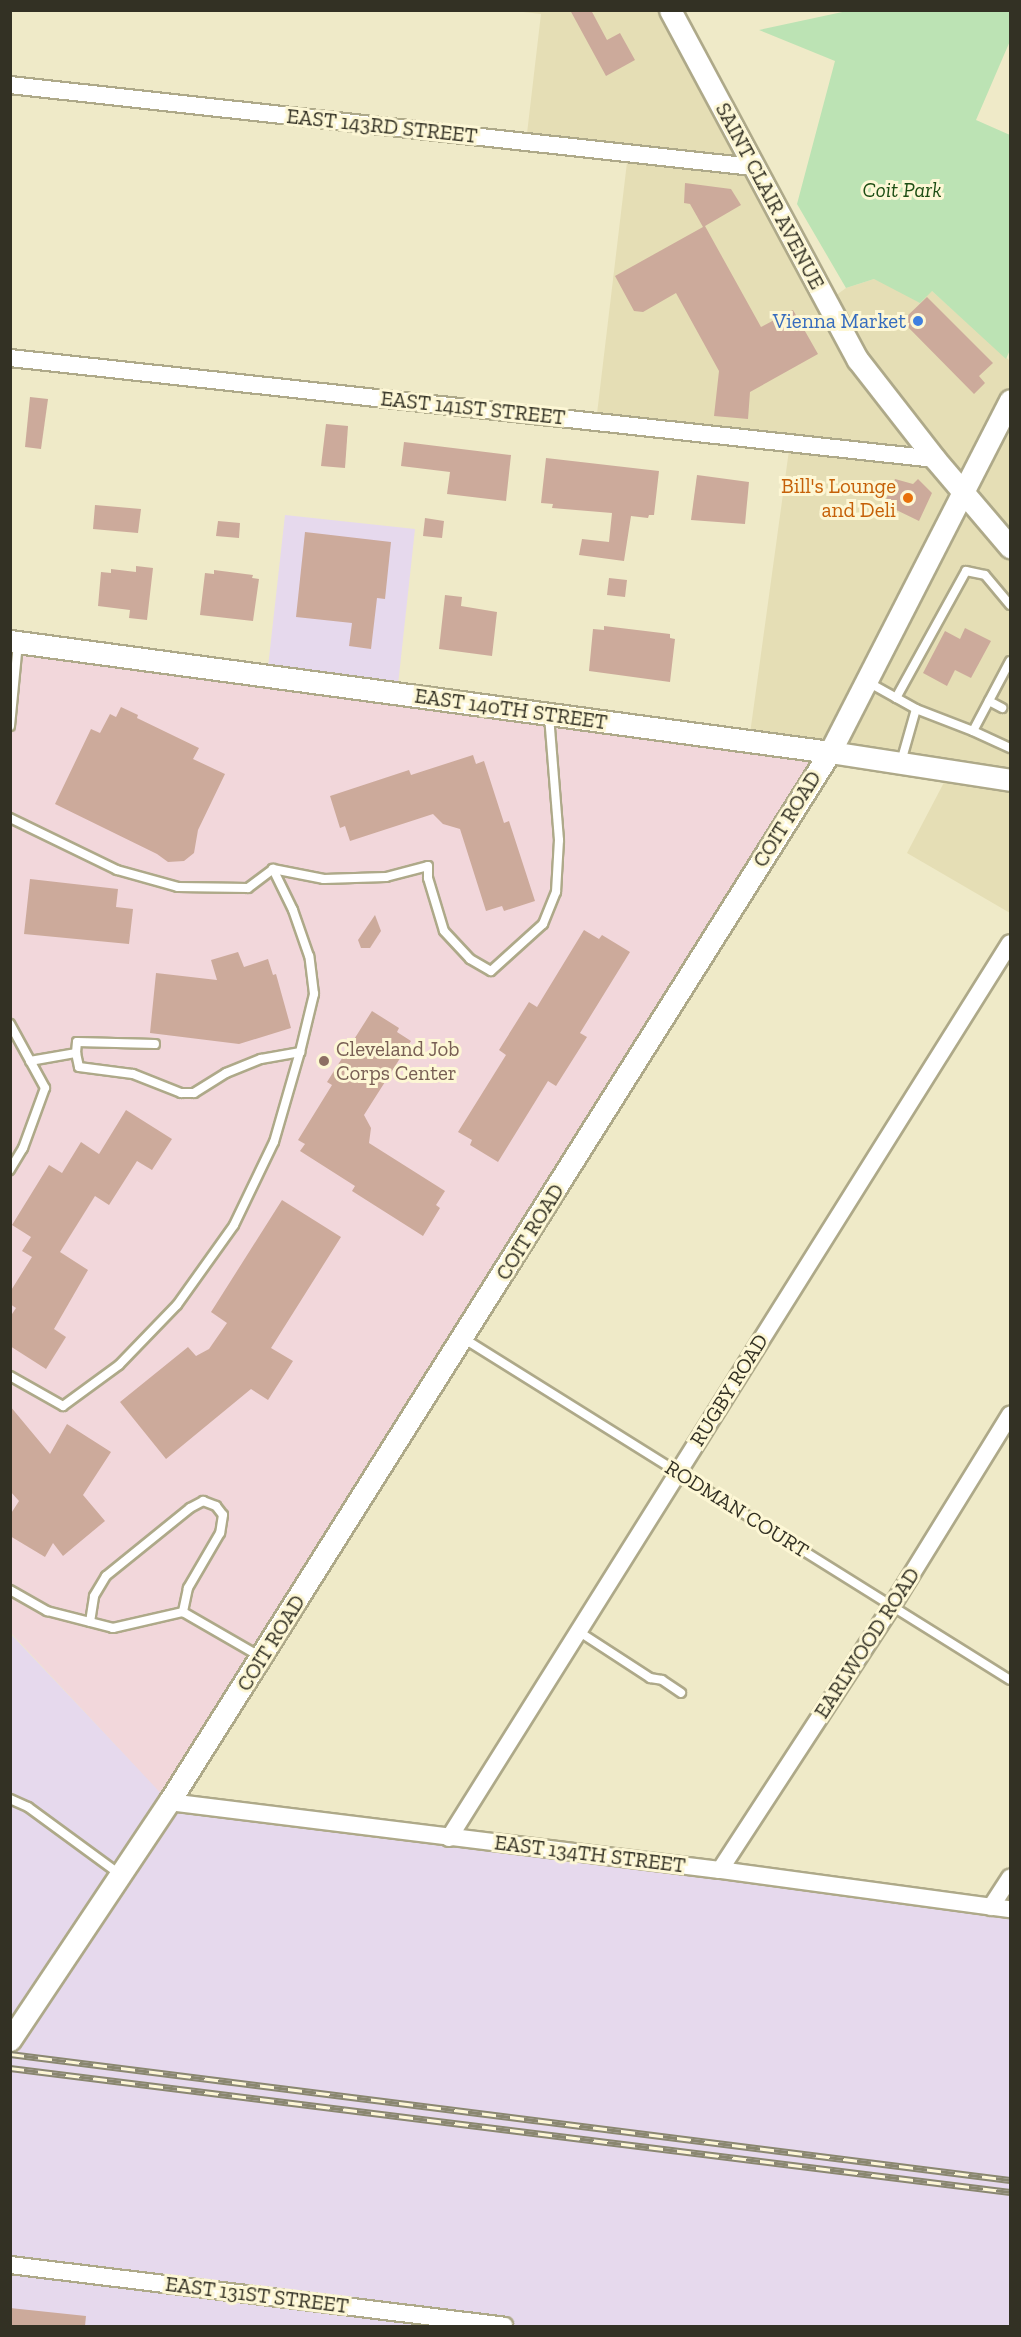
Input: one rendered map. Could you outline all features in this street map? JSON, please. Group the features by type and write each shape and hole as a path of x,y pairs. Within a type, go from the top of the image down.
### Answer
{"street":[{"name":"SAINT CLAIR AVENUE","path":"670,10 858,360 935,459 1007,538"},
{"name":"EAST 143RD STREET","path":"10,85 753,167"},
{"name":"EAST 141ST STREET","path":"10,358 935,459"},
{"name":"COIT ROAD","path":"10,2040 170,1802 830,752 1011,400"},
{"name":"EAST 140TH STREET","path":"14,642 830,752 1011,780"},
{"name":"RUGBY ROAD","path":"448,1838 1011,943"},
{"name":"EARLWOOD ROAD","path":"720,1870 892,1606 1011,1415"},
{"name":"EAST 134TH STREET","path":"170,1802 720,1870 1011,1910"},
{"path":"991,1907 1011,1878"},
{"name":"EAST 131ST STREET","path":"10,2265 504,2326"}],"lane":[{"path":"896,698 966,571 986,575 1011,605"},
{"path":"10,726 14,642"},
{"path":"973,731 1007,674 1011,661"},
{"path":"866,681 916,709 1011,748"},
{"path":"989,701 1002,708"},
{"path":"901,763 916,709"},
{"path":"10,818 117,870 178,887 248,888 273,869 324,879 386,877 428,866 428,878 444,931 470,959 491,970 543,924 556,892 559,840 549,714"},
{"path":"10,1376 63,1406 118,1365 177,1305 234,1225 274,1142 314,994 309,956 293,910 273,869"},
{"path":"10,1024 45,1088 23,1148 10,1170"},
{"path":"155,1044 77,1042 76,1053 79,1066 133,1074 181,1093 195,1093 226,1073 261,1059 300,1052"},
{"path":"30,1061 76,1053"},
{"name":"RODMAN COURT","path":"463,1338 1011,1680"},
{"path":"90,1622 94,1596 106,1576 190,1508 203,1501 216,1506 223,1515 220,1533 188,1588 183,1612"},
{"path":"10,1590 47,1611 113,1628 183,1612 261,1657"},
{"path":"578,1631 650,1678 662,1680 681,1693"},
{"path":"10,1799 28,1807 121,1875"}],"shaded area":[{"path":"514,11 670,11 827,302 846,288 874,279 932,291 1010,361 1010,913 907,853 950,771 749,741 790,443 596,422 628,154 526,142 541,14"},
{"path":"285,515 415,529 397,694 267,676"},
{"name":"Cleveland Job Corps Center","path":"11,641 830,752 169,1802 11,1633"},
{"path":"10,1633 170,1802 1010,1909 1010,2326 11,2326"}],"green space":[{"name":"Coit Park","path":"847,11 1010,11 1010,41 976,120 1010,135 1010,350 1006,359 932,291 920,303 874,279 846,288 797,204 835,61 759,30"}],"building":[{"path":"570,10 591,10 607,40 620,33 635,60 606,76"},
{"path":"685,183 731,189 741,205 705,226 761,327 793,310 818,354 750,392 748,419 714,416 719,371 676,293 643,312 634,311 615,276 703,227 690,204 684,203"},
{"path":"927,297 993,363 979,376 985,383 974,394 902,321"},
{"path":"30,397 48,399 41,449 25,447"},
{"path":"326,424 348,426 345,468 321,466"},
{"path":"404,442 511,455 506,501 447,494 450,472 401,466"},
{"path":"546,458 659,471 654,515 649,515 648,518 631,516 624,561 579,555 582,539 609,542 612,513 552,508 553,504 541,503"},
{"path":"697,475 749,482 745,524 691,520"},
{"name":"Bill's Lounge and Deli","path":"895,479 913,484 918,479 932,493 919,521 884,504"},
{"path":"95,505 141,509 138,533 93,529"},
{"path":"425,518 444,521 442,538 423,536"},
{"path":"218,521 240,523 239,538 216,536"},
{"path":"305,532 391,542 385,599 377,598 371,649 349,646 352,623 296,617"},
{"path":"136,566 153,568 147,620 129,618 130,610 98,606 101,572 111,573 111,569 136,572"},
{"path":"214,570 253,575 252,578 259,579 253,621 200,615 205,573 214,574"},
{"path":"609,578 627,580 625,597 607,595"},
{"path":"445,595 462,597 461,606 497,612 492,656 439,649"},
{"path":"604,626 670,634 670,638 675,639 670,682 589,671 593,629 604,630"},
{"path":"965,628 991,641 971,678 955,670 947,686 923,673 945,631 960,639"},
{"path":"121,707 138,715 137,718 199,748 193,759 225,774 198,830 194,853 184,861 168,862 157,854 55,804 91,729 100,733 110,714 116,717"},
{"path":"473,755 476,764 484,761 504,823 509,821 535,901 504,911 502,906 486,911 460,829 443,824 433,814 350,841 345,826 340,828 330,796 409,770 411,775"},
{"path":"30,879 118,889 116,907 133,909 129,944 24,934"},
{"path":"375,915 381,931 370,948 361,948 358,940"},
{"path":"584,930 599,939 602,935 630,952 580,1033 587,1037 556,1086 548,1081 498,1162 470,1145 472,1140 458,1132 506,1055 499,1050 529,1002 537,1007"},
{"path":"238,952 244,967 268,959 273,975 276,974 291,1028 239,1044 150,1033 156,973 217,980 211,960"},
{"path":"372,1011 399,1028 397,1032 411,1041 364,1115 371,1128 369,1143 445,1191 436,1205 440,1208 423,1236 352,1191 355,1186 300,1151 305,1144 298,1140 332,1085 327,1082"},
{"path":"126,1110 172,1139 152,1170 137,1161 109,1205 95,1196 60,1252 88,1270 54,1329 66,1337 46,1369 10,1346 10,1317 16,1308 10,1304 10,1292 32,1257 22,1251 31,1237 12,1225 49,1165 62,1173 81,1142 99,1154"},
{"path":"282,1200 341,1237 271,1348 293,1361 268,1400 251,1389 166,1459 120,1402 188,1347 196,1356 209,1349 227,1323 211,1312"},
{"path":"10,1406 50,1454 67,1424 111,1452 83,1495 105,1521 63,1556 53,1543 45,1557 10,1536 10,1515 19,1501 10,1491"},
{"path":"10,2308 86,2316 85,2326 10,2326"}],"railway":[{"path":"10,2054 1010,2180"},
{"path":"10,2068 1010,2192"}],"place":[{"name":"Vienna Market","path":"918,321"},
{"name":"Bill's Lounge and Deli","path":"908,498"},
{"name":"Cleveland Job Corps Center","path":"324,1061"}]}
